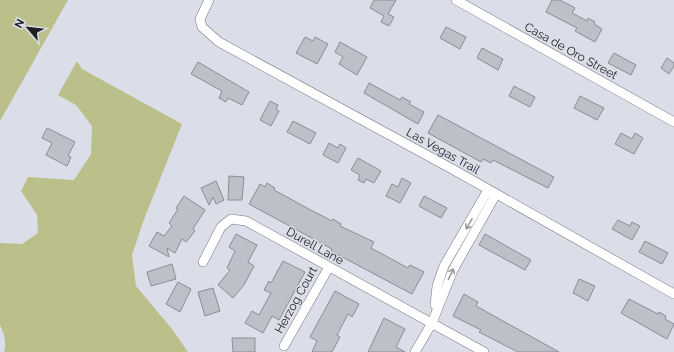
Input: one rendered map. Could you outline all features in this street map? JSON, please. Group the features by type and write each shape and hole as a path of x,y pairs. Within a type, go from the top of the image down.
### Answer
{"street":[{"name":"Las Vegas Trail","path":"209,0 200,19 202,27 219,42 674,294"},
{"name":"Casa de Oro Street","path":"456,0 674,122"},
{"path":"415,352 432,324 441,274 492,192"},
{"name":"Durell Lane","path":"203,262 221,227 227,221 236,218 246,221 484,352"},
{"name":"Herzog Court","path":"284,346 329,267"}],"green space":[{"path":"0,0 68,0 0,121"},
{"path":"77,61 82,69 182,124 143,222 132,255 136,286 172,329 188,352 4,352 5,338 0,325 0,243 22,244 38,233 37,215 21,191 28,177 74,180 91,154 92,126 76,105 58,95"}],"building":[{"path":"374,0 396,0 388,14 394,17 389,26 381,22 384,16 370,8"},
{"path":"552,0 560,0 575,8 572,13 587,21 588,18 595,22 594,24 602,29 595,42 575,31 577,28 546,12"},
{"path":"446,27 466,37 460,49 440,38"},
{"path":"305,37 313,41 315,37 328,44 317,64 296,53"},
{"path":"340,42 367,57 357,75 339,64 343,57 335,52"},
{"path":"482,48 503,59 498,70 477,58"},
{"path":"614,53 636,65 631,75 608,63"},
{"path":"667,58 674,63 674,66 669,74 661,68"},
{"path":"198,62 249,92 242,105 228,98 226,102 219,98 222,91 191,74"},
{"path":"369,83 400,100 402,97 411,102 409,104 424,112 418,124 364,93"},
{"path":"514,86 535,97 530,107 509,96"},
{"path":"580,96 604,108 597,120 574,108"},
{"path":"270,101 278,105 276,109 279,111 271,126 260,120"},
{"path":"438,115 554,177 548,188 493,160 491,163 483,159 481,162 428,133"},
{"path":"293,121 316,133 310,144 287,132"},
{"path":"47,128 75,142 68,156 71,157 67,166 46,155 52,143 42,138"},
{"path":"621,133 632,139 635,133 643,138 634,154 615,144"},
{"path":"329,143 338,148 340,144 346,148 338,163 323,155"},
{"path":"358,158 381,171 374,183 366,179 364,183 358,180 360,175 351,170"},
{"path":"229,176 244,177 242,200 228,200"},
{"path":"402,178 411,183 400,203 386,196 392,184 398,187"},
{"path":"216,181 224,200 216,204 213,197 209,205 201,188"},
{"path":"267,183 275,188 274,190 332,221 333,219 341,224 340,226 374,242 371,248 408,268 410,265 424,272 412,294 331,251 332,249 249,204 260,184 265,187"},
{"path":"184,196 205,210 193,229 195,231 186,242 182,239 175,253 167,248 169,257 149,246 157,232 164,236 172,226 169,223"},
{"path":"424,196 447,208 441,218 419,206"},
{"path":"618,220 630,226 632,222 640,226 632,240 612,229"},
{"path":"236,234 257,245 248,262 254,266 244,285 233,298 218,285 230,270 227,268 235,251 229,247"},
{"path":"485,234 531,260 525,270 479,245"},
{"path":"645,241 668,253 662,264 639,252"},
{"path":"283,261 305,272 279,320 272,316 263,333 245,323 252,311 259,315 271,293 264,290 269,281 271,283"},
{"path":"172,264 176,279 151,286 147,272"},
{"path":"579,279 595,286 588,301 573,293"},
{"path":"178,282 191,289 180,312 166,304"},
{"path":"213,288 220,311 205,316 198,292"},
{"path":"335,291 359,304 352,317 348,314 337,335 340,337 332,352 312,352 317,341 310,337"},
{"path":"464,294 478,302 476,306 559,352 518,352 479,332 481,330 453,316"},
{"path":"629,299 658,314 659,312 666,316 665,319 674,324 667,339 621,313"},
{"path":"384,318 405,329 396,347 405,352 368,352"},
{"path":"232,338 255,338 255,352 233,352"}]}
